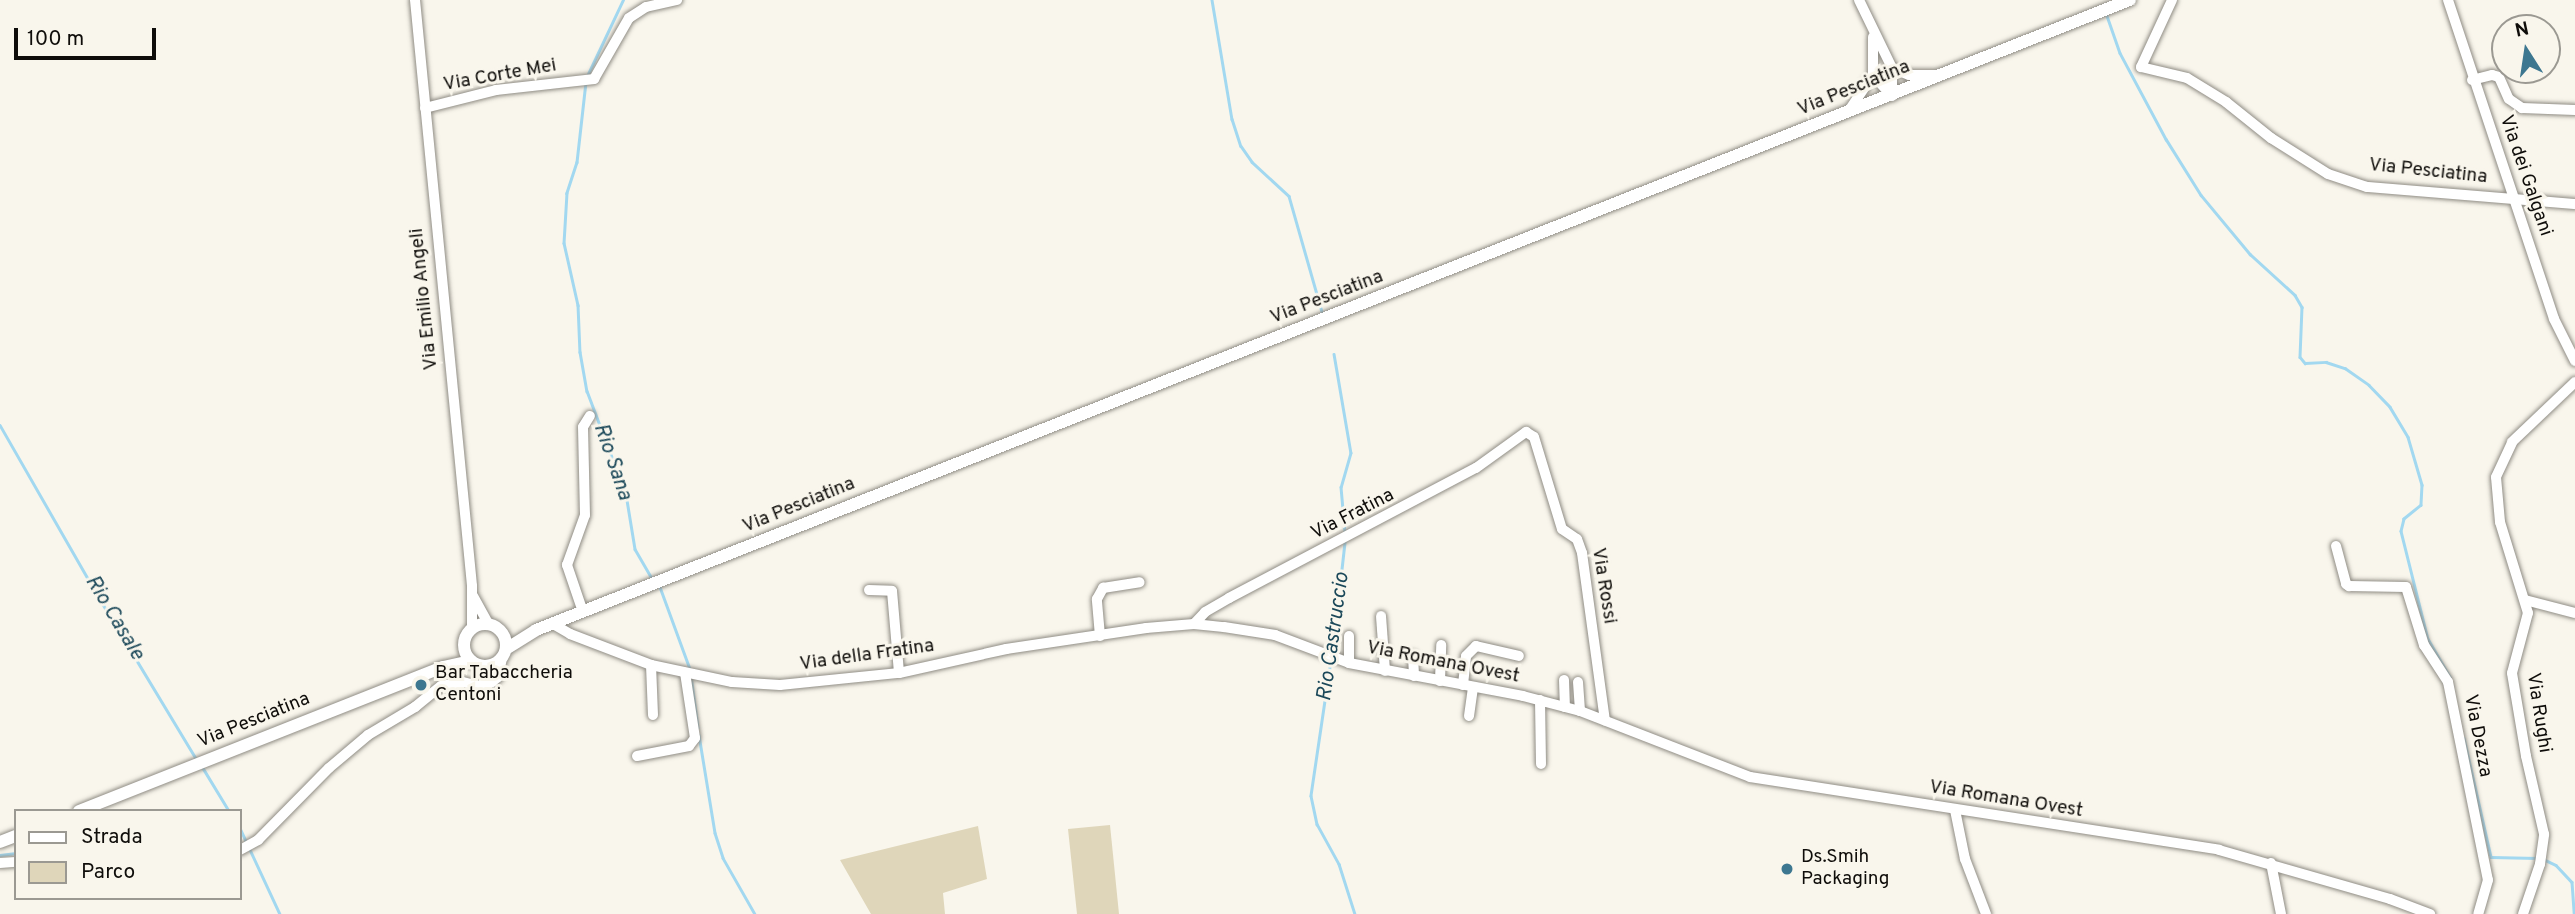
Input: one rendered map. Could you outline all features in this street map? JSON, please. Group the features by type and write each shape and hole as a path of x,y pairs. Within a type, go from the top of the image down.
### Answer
{"main road":[{"name":"Via Pesciatina","path":"84,809 443,667 475,663 492,665 536,630 2130,0"},
{"name":"Via Pesciatina","path":"488,623 500,629 536,630"},
{"path":"472,627 488,623"},
{"name":"Via Pesciatina","path":"443,667 464,648 465,637 472,627"},
{"path":"500,629 504,653"},
{"path":"464,648 475,663"}],"street":[{"name":"Via Emilio Angeli","path":"415,0 472,595 472,627"},
{"name":"Via Corte Mei","path":"425,108 496,90 594,79 629,18 646,7 677,0"},
{"path":"1859,0 1892,68 1892,96"},
{"name":"Via Pesciatina","path":"2172,0 2141,66 2187,78 2226,102 2271,138 2328,174 2367,187 2575,204"},
{"name":"Via dei Galgani","path":"2448,0 2472,80 2554,319 2575,360"},
{"path":"1846,113 1873,75 1873,33"},
{"path":"1892,68 1909,75 1942,75"},
{"path":"1873,75 1892,96"},
{"path":"2472,80 2492,75 2499,77 2510,99 2522,108 2575,110"},
{"name":"Via Rughi","path":"2523,914 2543,852 2543,825 2526,756 2512,673 2528,613 2500,522 2496,477 2512,442 2575,382"},
{"path":"583,612 567,565 586,515 583,427 590,416"},
{"name":"Via Fratina","path":"1194,624 1205,612 1229,598 1476,468 1526,432"},
{"name":"Via Rossi","path":"1526,432 1534,437 1562,529 1577,539 1582,553 1605,720"},
{"name":"Via Dezza","path":"2336,546 2346,584 2349,586 2406,587 2424,645 2448,682 2487,880 2478,914"},
{"path":"1100,636 1097,599 1103,588 1140,582"},
{"path":"869,590 892,591 899,673"},
{"name":"Via Emilio Angeli","path":"472,595 488,623"},
{"path":"2525,600 2575,613"},
{"path":"1381,616 1385,671"},
{"name":"Via della Fratina","path":"553,624 570,634 651,665 699,677 780,685 899,673 1006,649 1194,624"},
{"name":"Via Romana Ovest","path":"1194,624 1275,635 1349,663 1540,700 1580,711 1750,777 1955,810 2182,842 2271,863 2431,914"},
{"path":"1349,636 1349,663"},
{"path":"1440,681 1441,645"},
{"path":"1469,716 1466,656 1476,646 1519,656"},
{"path":"242,850 253,844 321,776 368,735 415,707 441,686 463,682 474,686 483,685 498,677 504,653"},
{"path":"1413,656 1414,676"},
{"path":"475,663 486,675 483,685"},
{"path":"651,665 653,715"},
{"path":"637,757 689,746 695,738 686,673"},
{"path":"1564,680 1565,707"},
{"path":"1578,682 1580,711"},
{"path":"1540,700 1541,764"},
{"path":"1955,810 1965,859 1986,914"},
{"path":"2271,863 2281,914"}],"green space":[{"path":"1110,825 1119,914 1077,914 1068,829"},
{"path":"978,826 987,879 943,893 945,914 871,914 840,860"}],"waterway":[{"name":"Rio Sana","path":"587,76 623,0"},
{"name":"Rio Castruccio","path":"1212,0 1232,119 1241,146 1252,162 1289,196 1322,312"},
{"path":"2106,13 2120,53 2166,139 2201,195 2250,254 2295,295 2302,307 2300,357 2305,363 2326,362 2345,368 2369,385 2390,407 2408,437 2422,485 2421,505 2404,519 2401,531 2428,639 2450,677"},
{"name":"Rio Sana","path":"586,82 577,162 567,193 564,243 578,305 580,352 587,391 626,494 635,549 653,580"},
{"name":"Rio Castruccio","path":"1334,354 1351,453 1341,487 1345,532"},
{"name":"Rio Casale","path":"0,425 95,591 197,760"},
{"name":"Rio Castruccio","path":"1332,654 1345,539"},
{"name":"Rio Sana","path":"660,587 690,669"},
{"name":"Rio Castruccio","path":"1331,660 1311,796 1317,824 1339,864 1355,914"},
{"name":"Rio Sana","path":"691,676 698,728"},
{"name":"Rio Sana","path":"699,735 715,833 723,858 755,914"},
{"path":"2464,738 2491,857 2537,858"},
{"name":"Rio Casale","path":"203,768 228,809"},
{"path":"242,832 280,914"},
{"path":"0,855 14,853"},
{"path":"2543,859 2556,865 2572,882 2574,914"}],"place":[{"name":"Bar Tabaccheria Centoni","path":"421,685"},
{"name":"Ds.Smih Packaging","path":"1787,869"}]}
